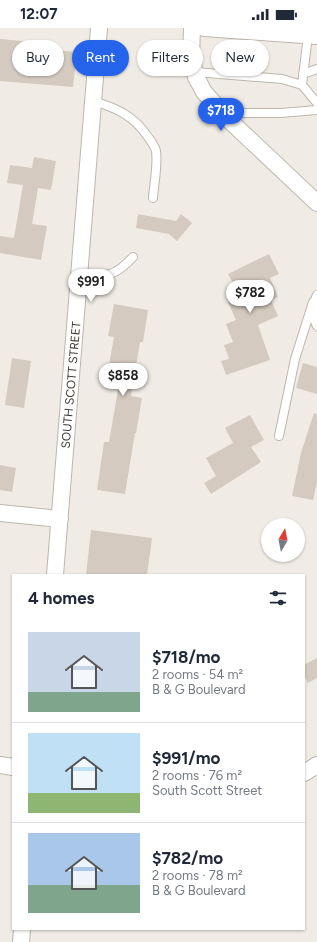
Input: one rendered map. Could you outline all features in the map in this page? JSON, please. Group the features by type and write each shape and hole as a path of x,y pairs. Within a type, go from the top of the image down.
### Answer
{"street":[{"name":"SOUTH SCOTT STREET","path":"55,574 99,28"},
{"path":"192,28 192,40"},
{"path":"204,28 312,36"},
{"path":"197,76 204,92 222,113 317,203"},
{"path":"0,513 60,519"},
{"path":"0,765 12,766"},
{"path":"305,772 317,766"},
{"path":"21,942 22,930"}],"lane":[{"path":"302,85 303,74 312,36"},
{"path":"303,74 317,69"},
{"path":"203,73 282,79 302,85 317,103"},
{"path":"93,101 115,108 130,115 143,129 151,141 156,150 153,198"},
{"path":"222,113 281,113 317,110"},
{"path":"79,276 102,277 111,275 121,269 133,257"},
{"path":"315,298 315,322 317,326"},
{"path":"279,436 295,359 315,298"}],"building":[{"path":"0,39 12,40 12,76 64,76 64,51 72,52 72,76 74,76 73,87 0,81"},
{"path":"34,157 56,161 51,190 38,188 32,224 47,226 41,260 0,253 0,236 14,238 23,185 7,183 10,165 32,168"},
{"path":"138,214 176,221 181,214 192,223 177,241 169,234 136,228"},
{"path":"269,254 279,274 270,278 278,297 271,300 278,316 258,325 270,360 226,375 221,361 229,359 224,345 233,342 226,324 236,320 228,302 240,297 228,274"},
{"path":"114,304 148,310 143,342 140,342 131,396 142,398 125,494 97,490 104,442 109,442 119,384 106,382 114,337 108,336"},
{"path":"12,358 31,361 24,408 5,405"},
{"path":"303,363 317,367 317,394 296,388"},
{"path":"314,413 317,414 317,482 313,500 292,496 301,453"},
{"path":"250,415 264,440 251,447 261,462 211,494 204,483 216,476 206,458 233,443 225,428"},
{"path":"0,465 16,468 12,492 0,490"},
{"path":"91,530 152,538 147,574 86,574"},
{"path":"317,658 317,678 308,683 305,677 305,664"}]}
